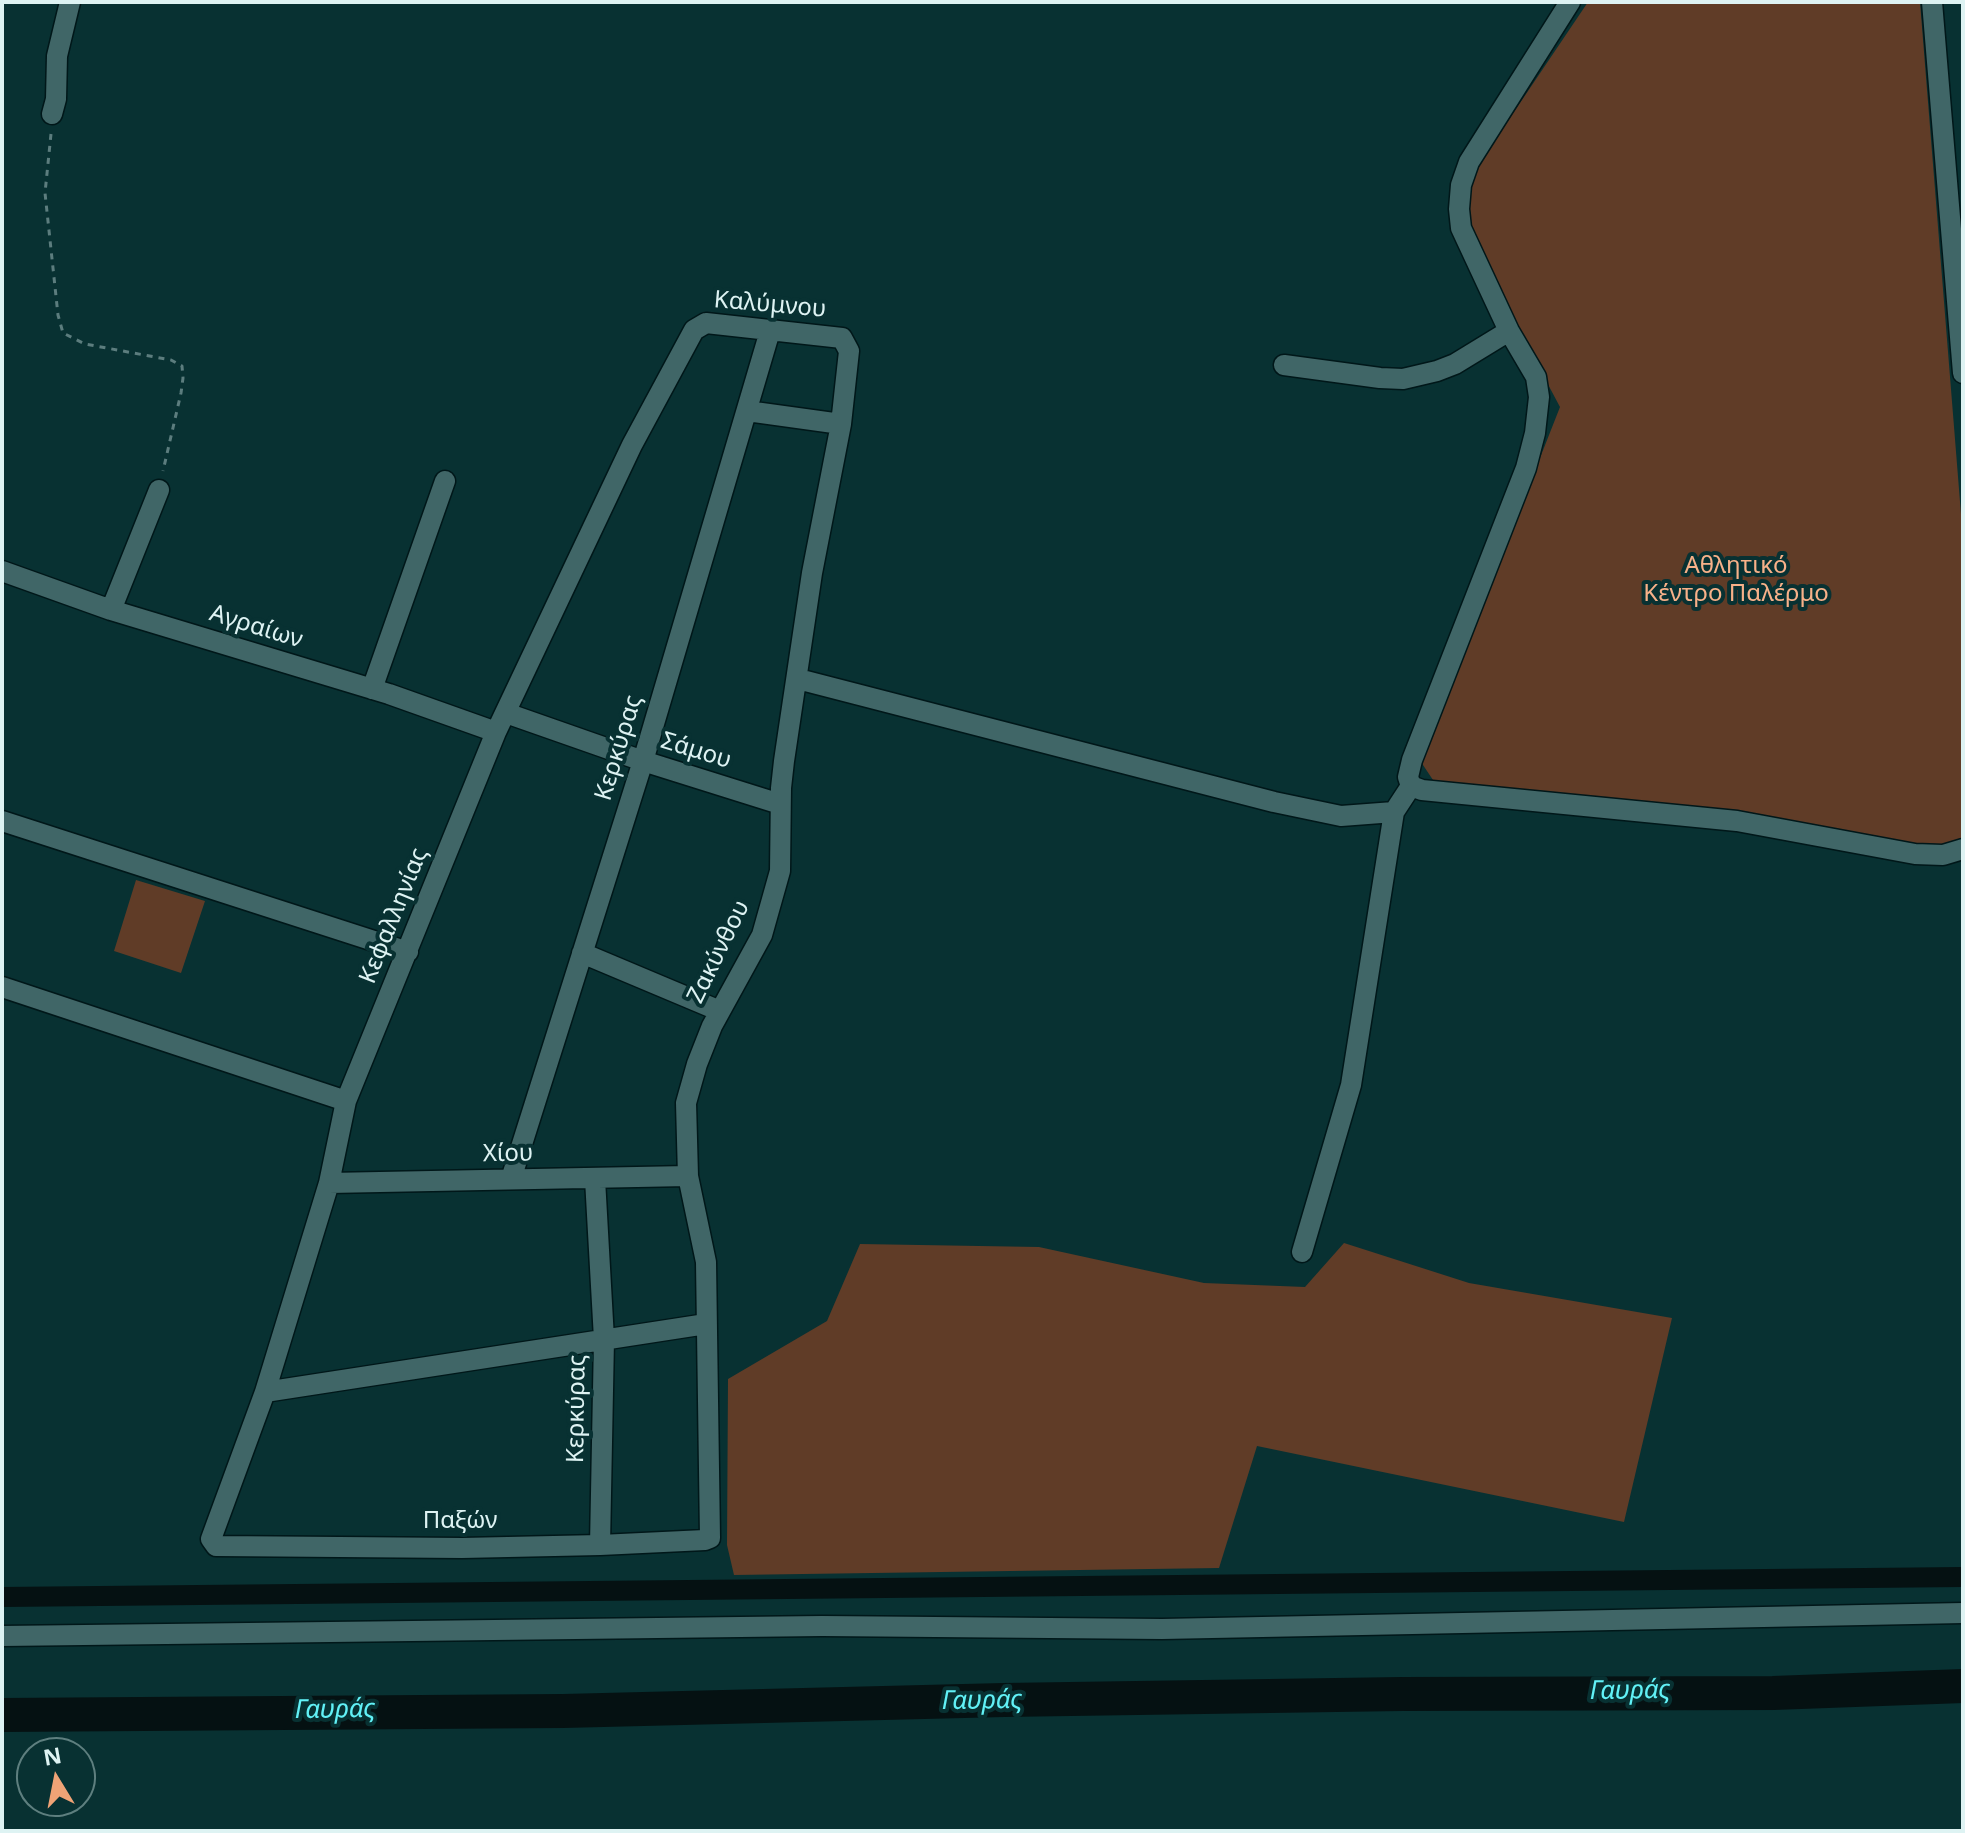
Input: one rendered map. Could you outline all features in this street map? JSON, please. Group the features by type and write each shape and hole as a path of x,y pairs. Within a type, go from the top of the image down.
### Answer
{"street":[{"path":"52,114 56,99 57,56 70,2"},
{"path":"1411,786 1408,777 1412,760 1520,483 1535,433 1539,397 1536,377 1509,331 1461,228 1461,185 1469,162 1570,2"},
{"path":"1932,2 1963,373"},
{"name":"Καλύμνου","path":"694,330 706,323 842,338"},
{"name":"Κεφαλληνίας","path":"216,1546 211,1539 265,1392 329,1183 346,1101 496,732 626,457 694,330"},
{"name":"Κερκύρας","path":"511,1179 643,761 770,331"},
{"path":"1284,365 1403,379 1455,364 1509,331"},
{"name":"Ζακύνθου","path":"705,1540 712,1533 704,1247 688,1176 686,1103 697,1064 720,1011 755,949 780,871 780,804 784,761 812,573 841,424 849,351 842,338"},
{"path":"747,411 841,424"},
{"path":"372,689 445,481"},
{"path":"111,610 159,490"},
{"name":"Αγραίων","path":"2,571 111,610 372,689 496,732"},
{"path":"798,679 1286,805 1341,816 1394,812"},
{"name":"Σάμου","path":"506,713 780,804"},
{"path":"1302,1252 1351,1085 1394,812 1411,786"},
{"path":"1411,786 1422,790 1737,821 1915,854 1943,855 1963,849"},
{"path":"2,821 408,952"},
{"path":"582,953 720,1011"},
{"path":"2,987 346,1101"},
{"name":"Χίου","path":"329,1183 688,1176"},
{"name":"Κερκύρας","path":"595,1179 604,1339 600,1545"},
{"path":"265,1392 706,1324"},
{"name":"Παξών","path":"216,1546 462,1548 705,1540"},
{"path":"2,1636 822,1626 1162,1629 1963,1613"}],"path":[{"path":"52,114 45,193 58,315 63,333 85,344 171,360 182,366 181,393 159,490"}],"green space":[{"name":"Αθλητικό Κέντρο Παλέρμο","path":"1588,2 1920,2 1963,539 1963,838 1958,843 1938,848 1453,784 1433,780 1423,765 1423,756 1560,407 1466,228 1470,177"},
{"path":"136,880 205,901 181,973 114,951"},
{"path":"1344,1243 1469,1283 1672,1318 1624,1522 1257,1446 1219,1568 734,1575 727,1545 728,1379 827,1321 860,1244 1039,1247 1204,1283 1305,1287"}],"waterway":[{"path":"2,1597 1963,1577"},
{"name":"Γαυράς","path":"2,1715 563,1711 1402,1694 1773,1693 1963,1686"}]}
